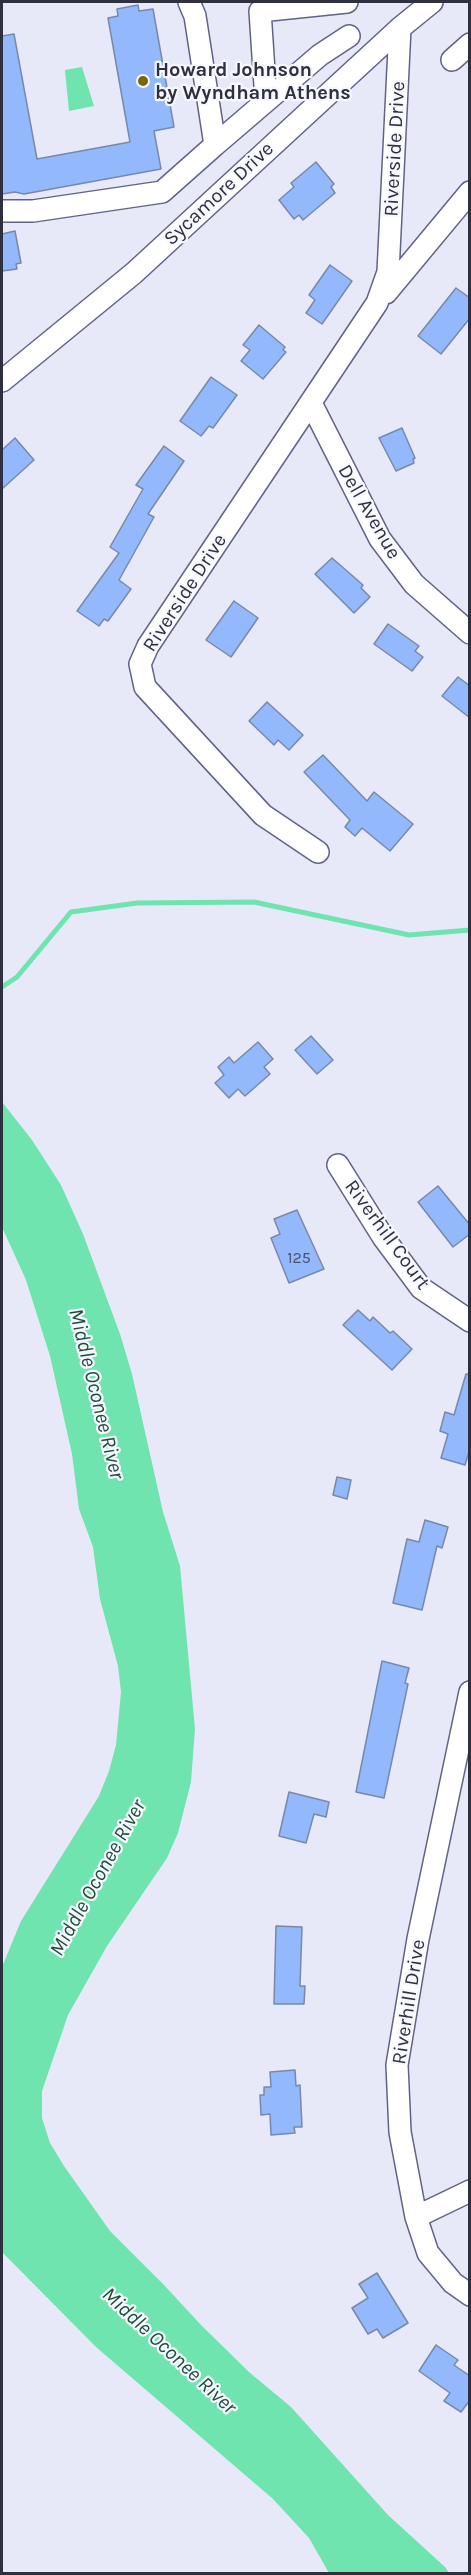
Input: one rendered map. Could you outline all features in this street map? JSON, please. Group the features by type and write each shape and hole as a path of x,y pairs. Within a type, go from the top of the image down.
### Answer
{"street":[{"path":"189,2 195,16 215,145"},
{"path":"266,101 260,11 347,2 349,36 368,58"},
{"name":"Sycamore Drive","path":"2,381 134,273 400,28 432,2"},
{"name":"Riverside Drive","path":"377,303 388,272 400,28"},
{"path":"2,211 33,211 162,192 320,55 349,36"},
{"path":"452,60 470,44"},
{"name":"Riverside Drive","path":"318,852 263,815 145,687 140,664 148,646 377,303 470,192"},
{"name":"Dell Avenue","path":"311,403 380,539 414,584 470,633"},
{"name":"Riverhill Court","path":"338,1165 383,1237 421,1288 470,1322"},
{"name":"Riverhill Drive","path":"470,1692 418,1939 397,2065 400,2132 416,2217 428,2253 453,2283 470,2295"},
{"path":"416,2217 470,2191"}],"water":[{"path":"82,67 94,106 69,111 65,70"},
{"name":"Middle Oconee River","path":"2,1102 32,1140 61,1185 83,1234 120,1334 132,1374 163,1512 180,1566 195,1729 191,1782 178,1833 167,1858 107,1946 68,2015 42,2091 42,2118 50,2143 110,2231 249,2372 291,2407 388,2515 449,2573 329,2573 309,2538 273,2499 96,2347 2,2252 2,1967 21,1921 99,1796 116,1745 121,1692 118,1666 100,1599 93,1547 79,1509 72,1454 50,1356 26,1280 2,1227"}],"building":[{"name":"Howard Johnson by Wyndham Athens","path":"138,5 139,11 153,9 174,127 154,131 161,169 24,194 15,192 2,194 2,36 14,34 37,159 130,142 108,18 118,16 117,9"},
{"path":"316,162 334,184 331,187 335,193 303,220 299,215 294,219 279,200 294,187 291,183"},
{"path":"15,231 21,263 16,264 17,269 2,271 2,234"},
{"path":"330,265 352,281 322,324 306,313 315,300 309,295"},
{"path":"456,288 470,298 470,318 441,354 418,336"},
{"path":"259,325 285,347 283,350 286,352 263,379 241,361 250,350 243,345"},
{"path":"211,377 237,395 213,428 209,426 201,436 180,421"},
{"path":"402,428 415,458 414,463 396,471 379,438"},
{"path":"15,438 34,460 2,489 2,450"},
{"path":"164,446 184,461 148,514 154,517 119,580 131,589 108,621 104,619 99,626 77,611 119,553 110,547 143,489 136,485"},
{"path":"332,558 363,585 361,588 370,597 354,613 315,574"},
{"path":"234,601 258,618 231,657 206,640"},
{"path":"388,624 419,646 415,651 423,657 412,671 374,644"},
{"path":"458,677 470,686 470,718 442,696"},
{"path":"267,702 303,735 289,750 278,740 274,745 249,721"},
{"path":"323,755 367,801 374,792 413,824 390,851 362,828 355,836 345,827 350,820 304,772"},
{"path":"311,1036 333,1060 317,1074 295,1050"},
{"path":"258,1042 273,1059 264,1067 270,1074 245,1096 238,1089 229,1098 215,1083 224,1075 218,1067 229,1057 234,1063"},
{"path":"438,1186 470,1225 470,1234 453,1247 418,1202"},
{"path":"297,1210 324,1269 289,1283 271,1238 280,1234 274,1219"},
{"path":"358,1310 370,1321 373,1317 390,1333 393,1331 412,1349 392,1370 343,1325"},
{"path":"466,1374 470,1374 470,1448 465,1465 441,1458 448,1434 440,1431 445,1412 454,1415"},
{"path":"337,1477 351,1480 347,1499 333,1495"},
{"path":"425,1520 448,1527 442,1548 437,1546 422,1610 393,1603 407,1539 419,1542"},
{"path":"382,1661 409,1668 405,1683 408,1684 384,1798 356,1792"},
{"path":"289,1792 329,1802 326,1817 314,1814 306,1843 279,1836"},
{"path":"276,1926 302,1927 300,1986 305,1986 304,2004 274,2004"},
{"path":"295,2070 296,2086 300,2085 302,2127 294,2127 295,2133 271,2135 270,2114 261,2115 260,2095 264,2095 264,2087 271,2087 270,2072"},
{"path":"377,2273 408,2323 383,2338 377,2329 368,2334 352,2308 368,2298 359,2284"},
{"path":"436,2345 458,2360 454,2365 470,2376 470,2400 461,2412 444,2401 450,2393 419,2371"}],"waterway":[{"path":"2,987 17,977 71,912 137,903 254,902 409,935 470,930"}],"place":[{"name":"Howard Johnson by Wyndham Athens","path":"143,81"}]}
